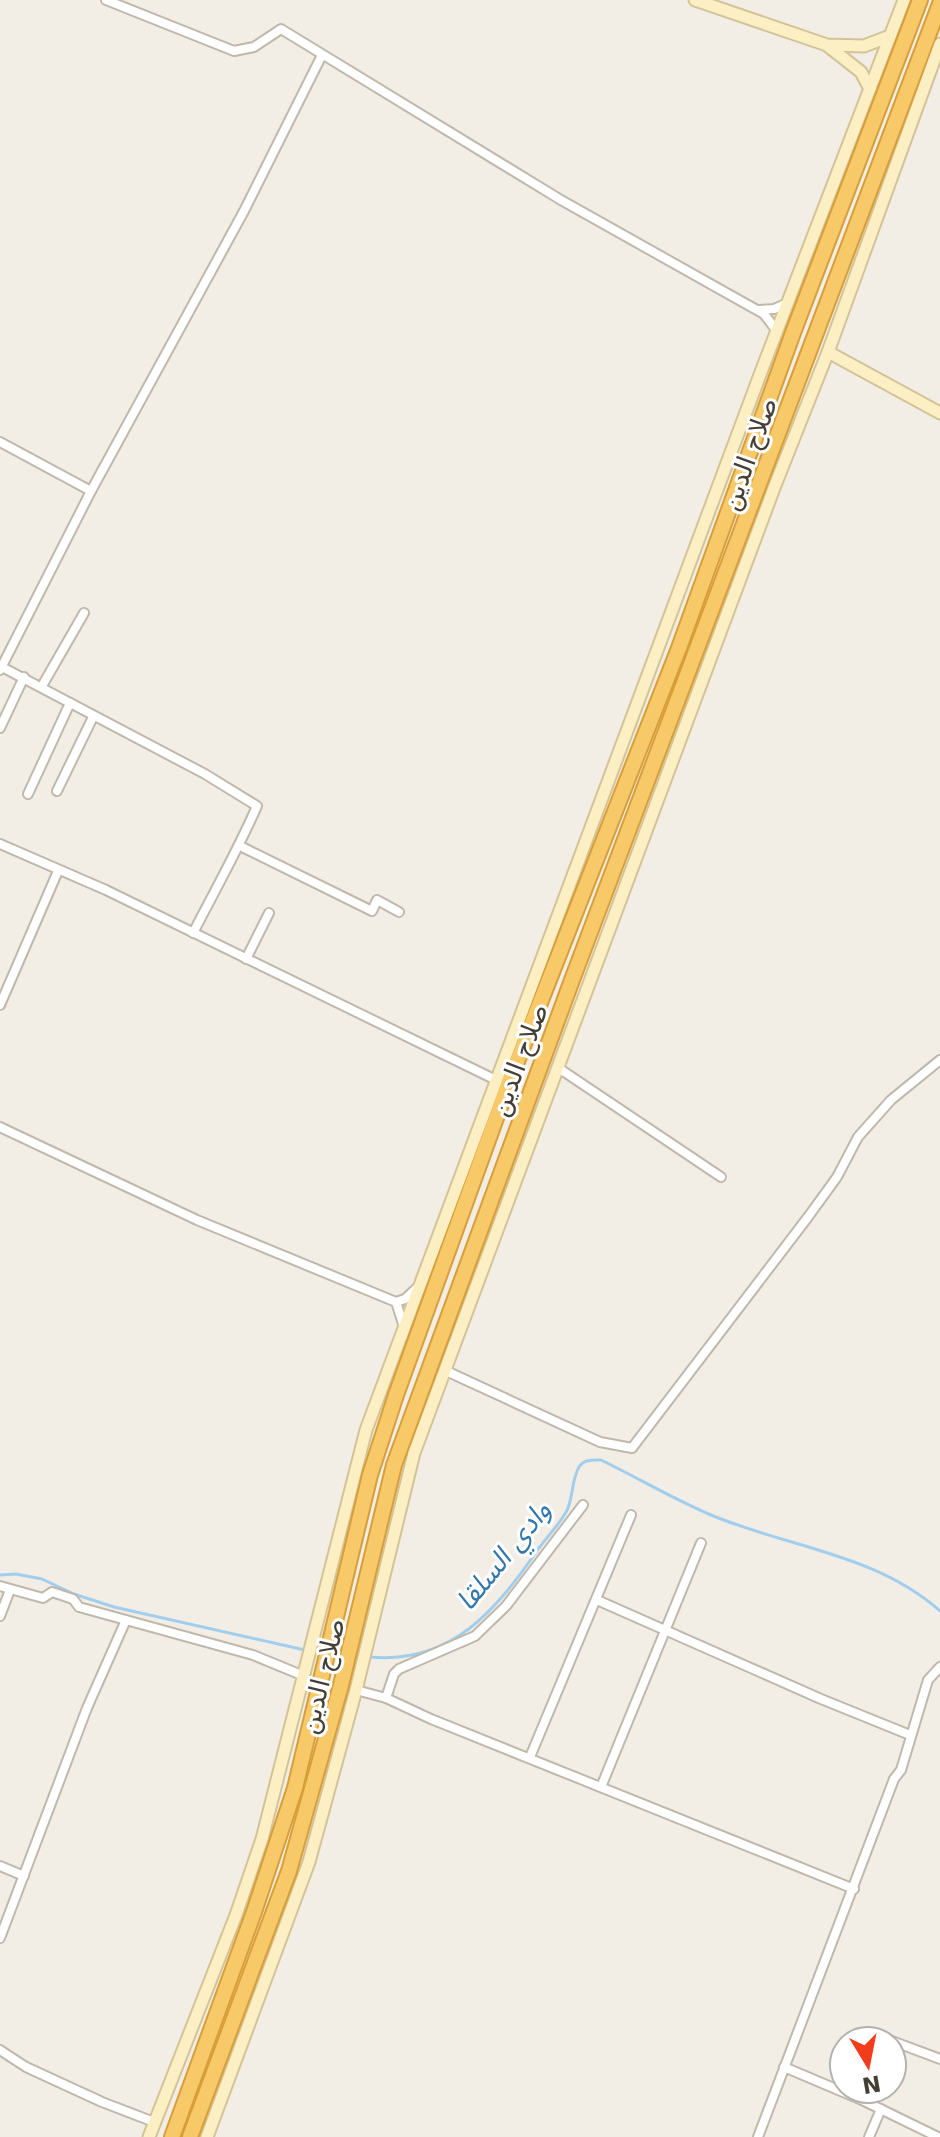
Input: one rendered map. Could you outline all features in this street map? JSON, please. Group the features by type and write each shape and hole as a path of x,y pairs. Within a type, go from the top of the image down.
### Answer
{"highway":[{"name":"صلاح الدين","path":"172,2137 254,1912 295,1788 370,1475 396,1395 509,1082 630,772 920,0"},
{"name":"صلاح الدين","path":"190,2137 289,1871 341,1685 359,1642 394,1465 895,117 940,4"},
{"path":"693,604 702,603 711,613"},
{"path":"630,772 638,777 644,790"},
{"path":"295,1788 301,1796 311,1797"}],"main road":[{"path":"695,0 827,45 864,46 890,36"},
{"path":"149,2137 236,1915 262,1839 363,1442 777,331 904,0"},
{"path":"210,2136 309,1862 356,1687 359,1642 406,1479 444,1370 828,352 940,44"},
{"path":"827,45 861,72 870,89"},
{"path":"828,352 940,413"}],"street":[{"path":"106,0 234,51 254,47 281,29 561,200 758,310 770,319 777,331"},
{"path":"193,933 240,846 257,806 205,774 93,717 42,686 1,668 91,491 230,238 322,55"},
{"path":"758,310 774,309 789,302"},
{"path":"0,442 91,491"},
{"path":"42,686 84,613"},
{"path":"0,728 24,677"},
{"path":"28,794 70,703"},
{"path":"57,791 93,717"},
{"path":"0,844 193,933 496,1080"},
{"path":"240,846 372,911 377,900 399,912"},
{"path":"0,1005 58,871"},
{"path":"246,959 269,913"},
{"path":"444,1370 600,1442 632,1448 808,1217 837,1177 858,1137 891,1100 940,1060"},
{"path":"557,1067 721,1177"},
{"path":"0,1127 197,1220 396,1302 405,1299 420,1284"},
{"path":"396,1302 404,1327"},
{"path":"386,1698 394,1674 399,1669 475,1636 506,1606 583,1505"},
{"path":"530,1757 631,1515"},
{"path":"601,1787 701,1543"},
{"path":"0,1586 43,1598 52,1592 73,1599 79,1607 253,1655 304,1676"},
{"path":"0,1616 10,1590"},
{"path":"597,1600 910,1735"},
{"path":"0,1938 87,1708 126,1620"},
{"path":"758,2137 894,1779 901,1770 928,1680 940,1667"},
{"path":"356,1687 854,1889"},
{"path":"0,1866 24,1876"},
{"path":"908,2045 940,2059"},
{"path":"0,2050 26,2067 154,2122"},
{"path":"784,2067 828,2086"},
{"path":"873,2105 938,2137"},
{"path":"869,2137 881,2109"}],"waterway":[{"name":"وادي السلقا","path":"369,1657 398,1657 425,1652 469,1629 506,1592 563,1517 570,1503 579,1467 592,1460 601,1460 711,1515 888,1576 940,1611"},
{"name":"وادي السلقا","path":"0,1575 16,1574 42,1579 114,1607 305,1650"}]}
